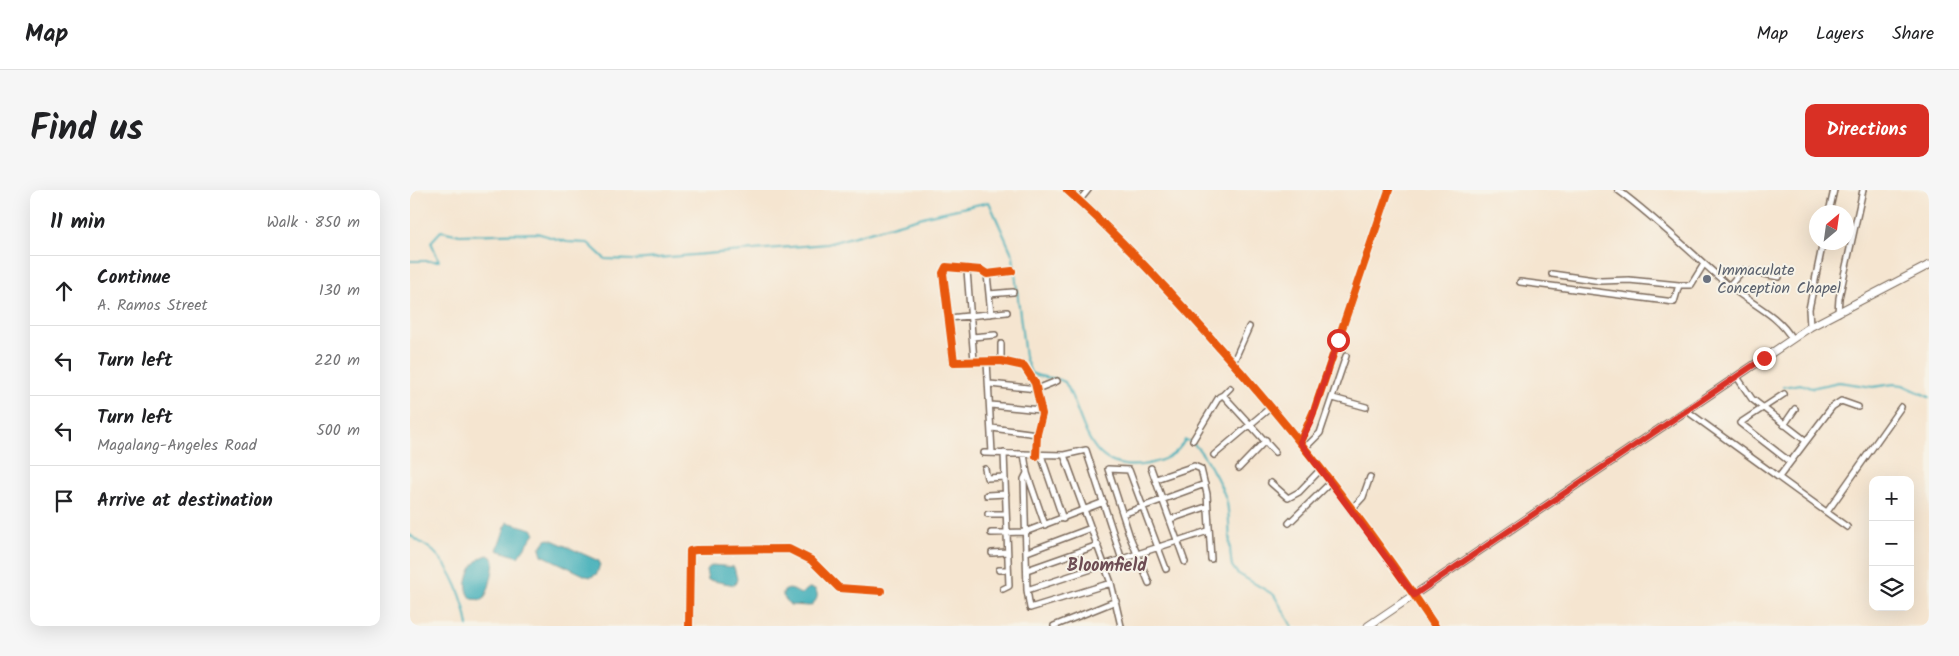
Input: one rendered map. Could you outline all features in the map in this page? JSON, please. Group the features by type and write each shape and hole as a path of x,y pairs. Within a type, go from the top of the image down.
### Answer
{"main road":[{"path":"1368,626 1810,327 1929,265"}],"street":[{"path":"1067,190 1157,277 1271,407 1331,482 1435,626"},
{"path":"1079,201 1088,190"},
{"path":"1300,442 1315,408 1389,190"},
{"path":"1618,190 1648,212 1729,286 1783,324 1792,339"},
{"path":"1831,205 1834,190"},
{"path":"1838,312 1839,298 1863,190"},
{"path":"1810,327 1809,309 1821,250"},
{"path":"1552,274 1601,281 1629,280 1691,285 1704,264"},
{"path":"1012,271 987,274 981,270 946,267 943,269 954,362 974,360 1001,361 1024,366 1037,389 1042,418 1037,434 1038,455 1064,518"},
{"path":"967,270 974,360"},
{"path":"1729,286 1743,270 1779,277"},
{"path":"987,274 991,314"},
{"path":"1520,282 1674,302 1679,285"},
{"path":"989,294 1013,292"},
{"path":"949,318 1007,312"},
{"path":"1233,363 1249,327"},
{"path":"972,337 995,335"},
{"path":"1001,344 1001,361"},
{"path":"1305,448 1320,433 1346,356"},
{"path":"988,361 992,453"},
{"path":"1736,377 1752,399 1806,441"},
{"path":"990,384 1037,389 1057,381"},
{"path":"1193,440 1219,397 1230,388"},
{"path":"1784,394 1741,421 1741,426 1790,462"},
{"path":"1223,395 1275,452"},
{"path":"1333,398 1366,407"},
{"path":"1779,477 1837,403 1846,402 1858,407"},
{"path":"991,405 1040,410"},
{"path":"1214,455 1271,407"},
{"path":"1827,512 1901,407"},
{"path":"1784,425 1795,410"},
{"path":"1687,411 1847,527"},
{"path":"992,428 1037,434"},
{"path":"1239,468 1266,440"},
{"path":"984,453 1064,455 1086,450 1122,560"},
{"path":"1003,589 1009,586 1004,453"},
{"path":"1024,454 1027,473 1045,525"},
{"path":"1064,455 1111,583 1121,626"},
{"path":"1156,479 1194,466 1201,469 1208,494 1206,507 1212,550 1210,559"},
{"path":"1151,468 1186,562"},
{"path":"985,469 988,478 1005,477"},
{"path":"1149,583 1108,470 1128,470 1144,506 1166,569"},
{"path":"1270,483 1288,498 1299,492 1321,470"},
{"path":"1027,473 1024,479 1029,606 1032,608 1111,583"},
{"path":"1351,510 1363,497 1370,477"},
{"path":"1289,523 1331,482"},
{"path":"1123,514 1205,484"},
{"path":"987,496 1006,494"},
{"path":"991,534 1025,532 1085,511 1104,502"},
{"path":"1171,519 1206,507"},
{"path":"988,514 1005,514"},
{"path":"1027,552 1091,528"},
{"path":"1028,590 1208,531"},
{"path":"1027,570 1098,546"},
{"path":"690,626 690,551 789,548 811,560 839,588 881,591"},
{"path":"992,553 1007,552"},
{"path":"999,570 1008,570"},
{"path":"1054,626 1116,601"}],"water":[{"path":"507,522 532,529 535,533 518,557 497,550"},
{"path":"550,539 599,561 597,574 591,577 586,576 542,555 540,548 546,540"},
{"path":"488,555 494,561 487,592 483,600 472,599 467,587 469,573 477,561"},
{"path":"712,565 734,567 737,579 735,585 708,580 706,570"},
{"path":"809,588 815,589 817,594 816,601 810,606 790,605 783,596 783,592 788,589 801,594"}],"waterway":[{"path":"410,261 439,261 431,242 441,231 460,235 537,233 567,242 588,243 605,259 633,260 827,244 930,215 989,202 1013,256 1025,357 1031,373 1065,382 1091,442 1100,453 1112,462 1127,465 1148,464 1174,454 1185,440 1191,442 1211,467 1227,503 1232,566 1237,573 1274,595 1292,626"},
{"path":"1783,387 1800,384 1811,388 1839,382 1873,387 1894,384 1903,385 1929,397"},
{"path":"410,535 433,551 452,576 464,606 468,626"}],"cycle path":[{"path":"1067,190 1158,279 1269,405 1383,550 1435,626"},
{"path":"1300,442 1315,408 1389,190"},
{"path":"1012,271 987,274 981,270 946,267 943,273 954,362 1001,361 1024,366 1035,383 1042,414 1037,434 1036,456"},
{"path":"689,626 690,551 789,549 811,560 839,588 881,591"}],"place":[{"name":"Immaculate Conception Chapel","path":"1707,279"}],"district":[{"name":"Bloomfield","path":"1107,566"}],"route":[{"path":"1338,340 1310,423 1300,442 1414,595 1764,358"}]}
